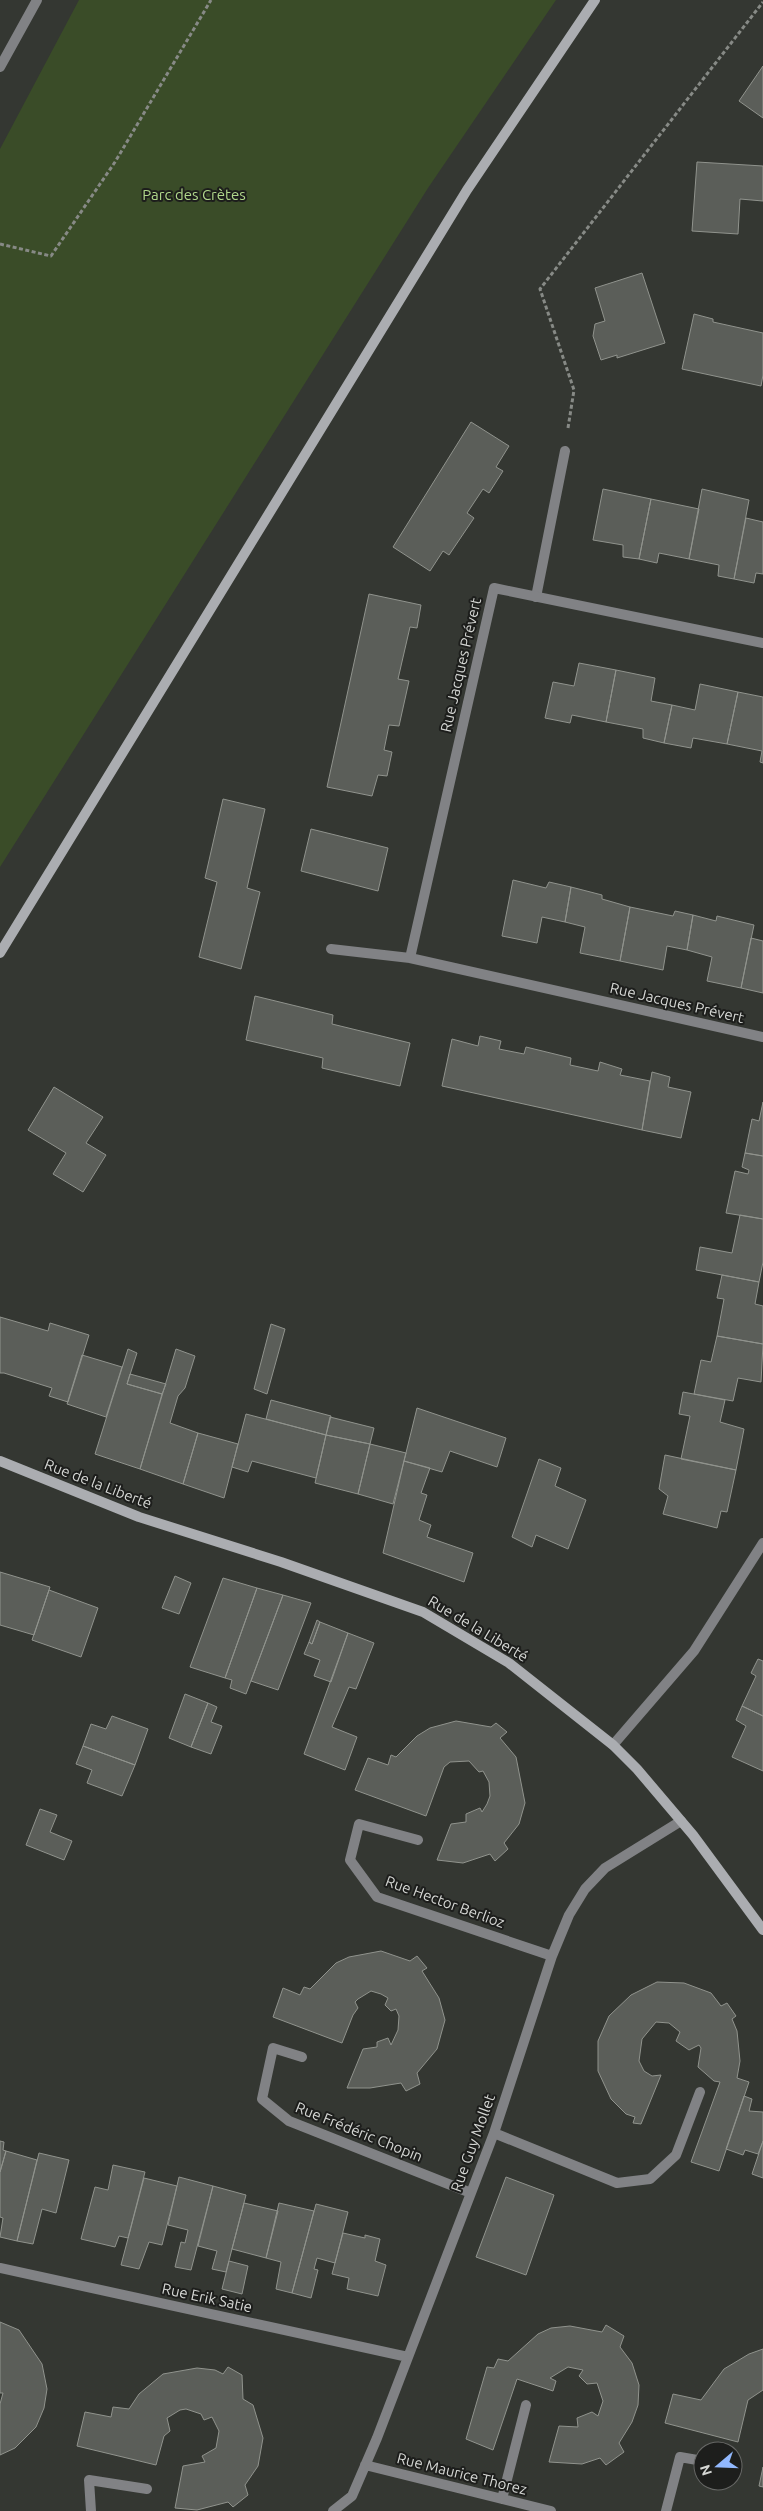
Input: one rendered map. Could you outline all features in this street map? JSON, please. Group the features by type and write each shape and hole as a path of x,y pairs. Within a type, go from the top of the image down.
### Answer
{"main road":[{"path":"0,953 462,198 595,0"},
{"name":"Rue de la Liberté","path":"0,1461 140,1517 281,1562 423,1612 508,1662 613,1745 638,1769 681,1821 762,1927"}],"street":[{"path":"0,67 37,0"},
{"path":"536,597 565,451"},
{"name":"Rue Jacques Prévert","path":"410,958 494,588 763,643"},
{"name":"Rue Jacques Prévert","path":"331,949 410,958 763,1037"},
{"path":"613,1745 694,1651 763,1542"},
{"name":"Rue Guy Mollet","path":"333,2511 352,2496 365,2466 494,2133 552,1956 569,1915 585,1889 605,1868 681,1821"},
{"name":"Rue Hector Berlioz","path":"418,1840 359,1824 350,1860 377,1897 552,1956"},
{"name":"Rue Frédéric Chopin","path":"302,2057 273,2048 262,2099 288,2122 471,2193"},
{"path":"494,2133 617,2183 650,2179 676,2155 700,2092"},
{"name":"Rue Erik Satie","path":"0,2268 408,2357"},
{"path":"502,2499 526,2406"},
{"path":"666,2511 680,2457 693,2459"},
{"name":"Rue Maurice Thorez","path":"365,2466 551,2511"},
{"path":"91,2511 89,2480 147,2489"}],"path":[{"path":"0,244 51,256 115,162 211,0"},
{"path":"565,451 574,390 540,289 763,2"}],"green space":[{"name":"Parc des Crètes","path":"79,0 556,0 428,188 0,867 0,149"}],"building":[{"path":"763,66 763,118 739,101"},
{"path":"697,162 763,166 763,201 740,199 738,234 692,231"},
{"path":"642,273 665,343 617,358 617,355 601,360 593,336 595,324 605,321 595,288"},
{"path":"694,314 713,319 713,322 763,333 763,375 761,386 682,369"},
{"path":"471,422 509,446 496,467 503,471 489,493 483,489 467,513 474,518 449,555 443,551 430,571 393,547"},
{"path":"603,489 651,499 639,559 623,557 623,545 593,540"},
{"path":"702,489 749,500 734,579 718,576 719,565 689,559"},
{"path":"651,499 699,509 689,559 659,553 657,563 639,559"},
{"path":"746,518 763,522 763,574 756,573 754,583 734,579"},
{"path":"369,594 421,605 417,628 410,627 398,679 409,681 399,726 389,725 384,750 392,752 387,776 378,775 372,796 327,787"},
{"path":"579,663 616,670 606,722 572,715 570,723 545,718 553,682 574,686"},
{"path":"616,670 655,678 651,701 672,705 664,743 643,738 643,729 606,722"},
{"path":"700,684 738,692 727,744 693,738 691,748 664,743 672,705 695,710"},
{"path":"738,692 763,697 763,763 760,762 762,751 727,744"},
{"path":"223,799 265,809 247,888 260,892 241,969 199,957 217,882 205,878"},
{"path":"311,829 388,848 378,891 301,871"},
{"path":"513,880 546,888 549,882 571,887 565,922 542,917 537,943 502,936"},
{"path":"571,887 602,895 602,899 630,907 620,961 580,953 585,927 565,922"},
{"path":"630,907 673,916 675,911 693,915 687,950 667,946 663,970 620,961"},
{"path":"693,915 716,921 717,916 754,925 741,988 707,981 712,957 687,950"},
{"path":"751,938 763,941 763,993 741,988"},
{"path":"255,996 333,1015 332,1024 410,1043 400,1086 322,1068 323,1058 246,1040"},
{"path":"480,1036 501,1041 499,1049 524,1054 526,1047 571,1058 570,1065 598,1071 600,1062 622,1069 620,1075 650,1081 642,1130 442,1086 452,1039 478,1046"},
{"path":"652,1072 670,1077 668,1087 691,1092 681,1138 642,1130"},
{"path":"54,1087 103,1117 86,1143 106,1155 83,1192 53,1174 66,1153 28,1130"},
{"path":"763,1102 763,1156 745,1153 752,1119 759,1121"},
{"path":"745,1153 763,1156 763,1219 726,1213 735,1171 748,1174 749,1170 742,1167"},
{"path":"740,1215 763,1219 763,1262 759,1282 696,1270 700,1247 732,1253"},
{"path":"722,1275 759,1282 755,1304 763,1306 763,1344 717,1336 724,1299 717,1298"},
{"path":"0,1317 48,1331 50,1323 89,1335 68,1402 49,1396 52,1388 0,1373"},
{"path":"271,1324 285,1329 267,1394 254,1389"},
{"path":"717,1336 763,1344 761,1382 738,1378 733,1401 694,1394 701,1360 711,1362"},
{"path":"128,1349 137,1353 127,1384 162,1394 140,1469 95,1454"},
{"path":"176,1349 195,1356 185,1388 178,1396 170,1423 198,1433 183,1484 140,1469"},
{"path":"82,1355 122,1367 106,1417 67,1404"},
{"path":"130,1374 166,1384 162,1394 127,1384"},
{"path":"683,1392 725,1400 720,1422 744,1429 736,1470 681,1459 690,1416 679,1414"},
{"path":"271,1400 331,1416 326,1435 266,1419"},
{"path":"417,1408 506,1438 497,1467 450,1451 442,1472 404,1461"},
{"path":"246,1414 326,1435 316,1478 252,1461 248,1472 232,1467"},
{"path":"330,1417 374,1428 370,1444 326,1435"},
{"path":"198,1433 238,1444 224,1498 183,1484"},
{"path":"326,1435 370,1444 358,1494 315,1483"},
{"path":"370,1444 406,1453 393,1504 358,1494"},
{"path":"665,1455 736,1470 727,1512 721,1511 717,1528 663,1514 668,1496 659,1489"},
{"path":"539,1459 561,1468 555,1486 586,1500 568,1549 536,1535 532,1547 512,1537"},
{"path":"404,1461 430,1468 421,1493 427,1495 419,1520 431,1525 427,1537 473,1553 464,1582 383,1553"},
{"path":"0,1572 50,1587 34,1635 0,1625"},
{"path":"175,1576 191,1583 179,1614 162,1608"},
{"path":"223,1578 257,1588 225,1678 190,1667"},
{"path":"257,1588 283,1595 246,1694 230,1688 232,1680 225,1678"},
{"path":"49,1590 98,1608 81,1657 32,1640"},
{"path":"283,1595 311,1603 278,1690 251,1681"},
{"path":"317,1620 320,1622 312,1644 309,1642"},
{"path":"320,1622 348,1633 331,1682 314,1676 320,1660 304,1654 309,1642 312,1644"},
{"path":"348,1633 374,1643 356,1689 349,1687 332,1727 357,1737 345,1770 304,1754"},
{"path":"758,1659 763,1661 763,1716 742,1706 756,1676 751,1673"},
{"path":"185,1694 208,1703 191,1747 169,1738"},
{"path":"208,1703 217,1707 211,1722 222,1726 211,1754 191,1747"},
{"path":"742,1706 763,1716 763,1771 732,1757 746,1726 736,1720"},
{"path":"112,1716 148,1729 135,1765 83,1746 91,1724 106,1729"},
{"path":"456,1721 491,1727 496,1723 507,1732 500,1738 516,1757 525,1803 519,1824 504,1843 508,1849 495,1861 490,1854 463,1863 437,1860 451,1824 466,1822 466,1814 480,1808 482,1812 490,1796 489,1782 483,1771 479,1772 469,1761 450,1762 444,1767 426,1816 355,1790 368,1758 388,1765 391,1755 396,1757 417,1736 430,1728"},
{"path":"83,1746 135,1765 122,1796 87,1783 92,1770 76,1764"},
{"path":"40,1809 57,1815 50,1832 72,1841 64,1860 26,1845"},
{"path":"381,1951 410,1961 417,1956 427,1968 422,1971 439,1998 445,2020 437,2049 417,2073 420,2084 406,2091 401,2083 370,2088 347,2088 363,2049 377,2047 377,2042 388,2038 391,2045 398,2030 399,2016 396,2009 391,2011 385,2005 388,1998 381,1994 371,1991 355,2002 358,2008 353,2015 342,2043 273,2017 283,1988 300,1995 304,1987 310,1989 336,1963 349,1957"},
{"path":"657,1982 684,1983 711,1993 721,2006 727,2003 736,2016 732,2019 737,2031 740,2061 737,2078 749,2082 719,2171 691,2162 720,2082 714,2081 698,2067 701,2048 699,2045 689,2050 676,2041 680,2032 669,2023 656,2022 642,2039 639,2061 644,2071 652,2076 661,2075 641,2124 633,2123 635,2117 626,2114 611,2099 598,2071 598,2041 609,2016 631,1995"},
{"path":"744,2096 752,2099 749,2111 763,2112 763,2141 758,2154 745,2150 743,2155 726,2149"},
{"path":"0,2141 4,2142 3,2150 6,2151 0,2172"},
{"path":"763,2141 763,2178 752,2174"},
{"path":"6,2151 37,2160 17,2241 0,2237 3,2218 0,2217 0,2172"},
{"path":"39,2153 69,2160 56,2213 42,2209 33,2244 17,2241"},
{"path":"113,2165 145,2172 128,2238 119,2236 115,2247 81,2239 95,2187 108,2190"},
{"path":"179,2177 213,2186 191,2270 175,2267 181,2242 185,2243 188,2230 168,2225"},
{"path":"506,2177 554,2195 526,2275 476,2257"},
{"path":"144,2178 177,2186 162,2245 149,2242 139,2269 121,2265"},
{"path":"213,2186 246,2195 226,2272 212,2269 217,2251 198,2246"},
{"path":"244,2203 278,2211 266,2258 232,2249"},
{"path":"279,2203 314,2211 292,2293 276,2289 281,2262 266,2258"},
{"path":"316,2204 348,2212 335,2263 317,2258 314,2269 318,2270 311,2298 292,2293"},
{"path":"343,2233 365,2238 365,2235 380,2239 375,2261 386,2265 378,2296 347,2289 349,2278 332,2274"},
{"path":"229,2261 248,2266 242,2294 222,2289"},
{"path":"0,2322 19,2330 42,2364 47,2389 44,2408 36,2427 15,2448 0,2455 0,2404 3,2393 0,2393"},
{"path":"606,2325 624,2336 620,2347 632,2363 639,2385 638,2405 632,2422 619,2443 624,2452 606,2465 600,2458 582,2464 549,2462 559,2426 578,2427 577,2418 592,2412 598,2416 603,2401 597,2383 587,2384 579,2376 583,2370 568,2367 550,2378 556,2381 553,2391 517,2379 493,2450 466,2439 487,2367 494,2368 498,2359 508,2361 538,2334 551,2328 570,2326 602,2332"},
{"path":"763,2349 763,2390 748,2400 738,2441 665,2423 673,2394 701,2400 724,2369 749,2354"},
{"path":"228,2367 242,2375 243,2399 253,2405 263,2438 258,2466 245,2485 248,2495 233,2507 228,2502 197,2510 175,2508 183,2466 205,2462 202,2456 216,2448 219,2431 212,2417 204,2420 201,2414 186,2409 180,2410 167,2418 170,2431 164,2436 156,2465 77,2446 85,2412 111,2417 113,2407 129,2409 139,2394 163,2374 197,2368 215,2370 223,2374"},
{"path":"763,2467 763,2487 759,2486"}]}
